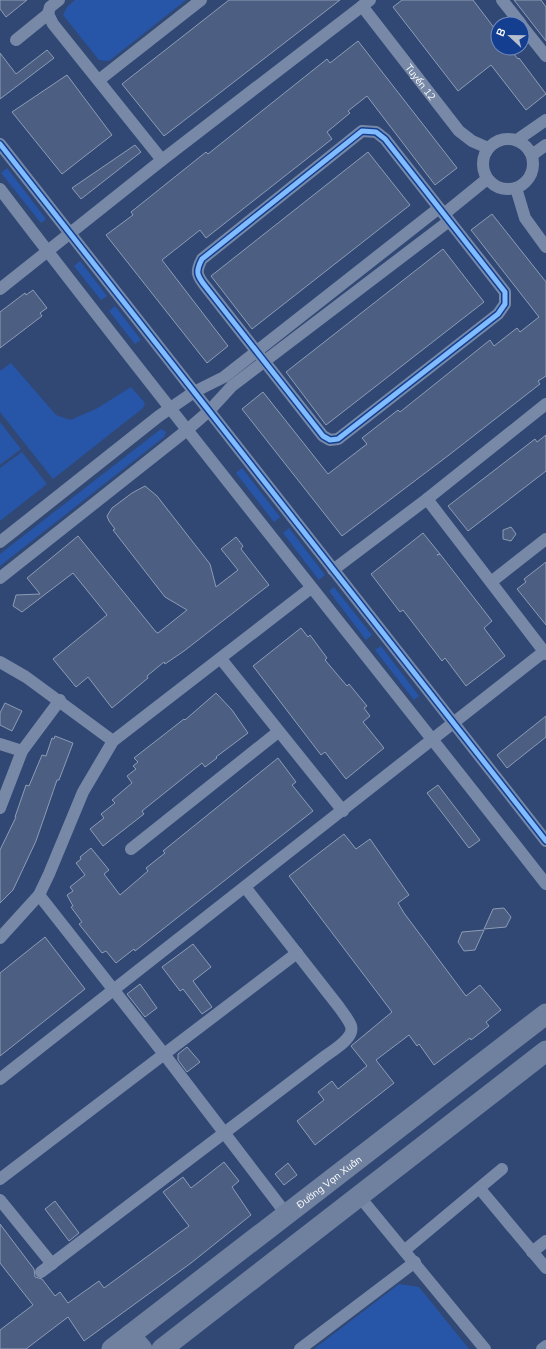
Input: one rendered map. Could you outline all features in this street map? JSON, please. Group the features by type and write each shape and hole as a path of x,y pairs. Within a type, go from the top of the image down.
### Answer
{"highway":[{"name":"Đường Vạn Xuân","path":"112,1349 136,1342 286,1215 546,1014"},
{"path":"162,1349 546,1051"}],"street":[{"path":"16,40 48,14 50,7 59,0"},
{"path":"99,80 201,0"},
{"path":"502,0 514,16"},
{"path":"0,289 162,160 366,3"},
{"name":"Tuyến 12","path":"366,3 459,131 472,141 488,148"},
{"path":"48,14 53,24 162,160"},
{"path":"530,36 546,56"},
{"path":"517,140 546,120"},
{"path":"362,131 376,132 385,139 444,214 505,292 505,304 498,314 338,439 330,440 323,436 198,278 197,269 202,259 362,131"},
{"path":"503,139 517,140 528,148 532,155 532,170 530,176 525,182 516,188 498,188 487,179 482,165 483,158 488,148 496,142 503,139"},
{"path":"0,144 71,232 194,392 546,841"},
{"path":"532,155 546,145"},
{"path":"0,578 187,430 209,411 232,386 264,362 487,179"},
{"path":"516,188 525,218 546,247"},
{"path":"0,189 311,588 434,740 546,884"},
{"path":"0,542 170,408 194,392 224,377 256,351 444,214"},
{"path":"333,570 427,499 546,404"},
{"path":"0,1079 545,652 427,499"},
{"path":"491,582 546,539"},
{"path":"0,938 38,895 49,874 83,792 113,741 311,588"},
{"path":"220,659 343,811"},
{"path":"2,664 26,677 60,700 113,741"},
{"path":"0,808 22,751 60,700"},
{"path":"131,849 278,732"},
{"path":"0,744 22,751"},
{"path":"41,1272 324,1057 347,1039 351,1032 351,1027 339,1007 245,887"},
{"path":"38,895 164,1054 286,1215"},
{"path":"0,1179 297,953"},
{"path":"405,1250 480,1189 502,1169"},
{"path":"480,1189 546,1268"},
{"path":"359,1196 415,1262 485,1349"},
{"path":"0,1200 52,1264"},
{"path":"532,1252 546,1241"},
{"path":"300,1349 415,1262"},
{"path":"542,1349 546,1346"}],"shaded area":[{"path":"75,0 186,0 109,61 99,60 63,15 67,7"},
{"path":"7,168 46,219 41,223 1,173"},
{"path":"80,261 107,296 101,300 74,266"},
{"path":"115,306 141,340 135,344 109,311"},
{"path":"11,363 56,415 70,420 96,409 131,387 145,403 143,408 53,479 0,412 0,371"},
{"path":"0,422 21,449 0,465"},
{"path":"161,429 166,432 164,437 0,566 0,554"},
{"path":"22,452 47,484 0,521 0,468"},
{"path":"242,468 280,517 274,522 236,473"},
{"path":"289,528 325,575 319,580 283,533"},
{"path":"334,587 372,635 366,640 329,591"},
{"path":"381,646 419,696 414,700 375,650"},
{"path":"399,1284 419,1287 469,1349 314,1349"}],"building":[{"path":"0,0 27,0 6,17 0,9"},
{"path":"229,0 340,0 164,136 122,84"},
{"path":"402,0 473,0 490,22 490,56 516,56 518,59 519,58 546,94 526,110 491,65 458,91 393,7"},
{"path":"514,0 541,0 546,7 546,41 530,20 530,16 526,16"},
{"path":"358,41 457,168 435,185 367,96 348,111 350,113 327,132 332,139 206,238 200,230 162,260 228,346 207,363 106,235 133,215 131,212 206,152 208,154 327,59 330,63"},
{"path":"47,50 54,58 0,99 0,53 16,74"},
{"path":"67,75 112,135 62,174 12,112"},
{"path":"135,145 141,152 81,199 72,188"},
{"path":"368,152 410,205 252,329 211,276"},
{"path":"492,214 546,282 546,376 538,381 540,384 342,536 242,409 263,392 328,474 367,444 362,438 398,410 400,412 490,340 494,346 517,328 520,332 539,317 471,230"},
{"path":"443,249 484,302 326,425 286,372"},
{"path":"33,290 47,308 40,313 42,316 0,348 0,312 25,293 26,295"},
{"path":"546,435 546,471 468,531 448,506 535,439 537,442"},
{"path":"145,486 157,496 210,564 216,587 238,570 221,549 236,537 243,546 241,549 269,585 184,651 165,664 164,662 147,676 148,678 112,708 88,677 76,687 53,659 107,615 73,573 22,612 13,606 16,595 40,594 27,578 78,536 156,632 158,633 187,610 165,597 113,530 115,529 107,516 112,508 132,493"},
{"path":"511,527 516,534 511,541 503,539 503,530"},
{"path":"423,533 492,621 484,628 505,656 466,686 445,658 442,661 403,610 400,612 371,574"},
{"path":"546,562 546,625 517,589 526,582 524,579"},
{"path":"301,628 308,637 310,635 327,658 325,660 347,686 349,684 367,706 364,708 370,716 363,722 384,748 346,779 325,752 321,755 253,666"},
{"path":"216,693 232,710 248,733 205,767 202,763 142,811 144,814 103,846 90,829 104,818 101,814 115,803 112,800 132,783 127,776 136,769 133,766 138,762 134,758 184,719 185,720"},
{"path":"5,703 22,711 12,731 0,725 0,713"},
{"path":"546,716 546,737 507,768 497,755"},
{"path":"55,736 73,743 59,780 57,780 36,841 13,890 0,903 0,850 16,817 26,785 29,786 42,755 46,756 52,738 54,739"},
{"path":"278,758 296,782 292,785 313,811 135,951 134,949 116,963 106,951 102,953 79,924 82,922 71,907 73,906 67,895 73,891 70,887 85,875 76,863 81,859 80,857 91,848 109,870 104,874 120,895 148,871 146,868 165,853 163,851"},
{"path":"438,785 480,840 469,848 427,793"},
{"path":"344,834 356,849 370,839 409,895 398,903 404,913 466,996 480,985 501,1010 486,1022 489,1026 471,1040 470,1038 434,1065 419,1044 417,1046 409,1035 376,1060 394,1083 315,1145 297,1121 324,1100 318,1092 332,1081 338,1089 367,1066 351,1046 392,1012 289,876"},
{"path":"504,908 511,917 506,927 484,929 493,909"},
{"path":"484,930 475,950 464,951 458,942 462,932"},
{"path":"45,937 85,989 0,1056 0,973"},
{"path":"193,944 211,967 193,981 212,1007 202,1014 183,989 180,991 162,967"},
{"path":"140,984 157,1008 145,1017 127,994"},
{"path":"187,1047 200,1062 187,1072 178,1060 178,1054"},
{"path":"224,1162 239,1181 232,1187 251,1215 191,1263 84,1341 68,1317 26,1349 0,1349 0,1330 33,1305 0,1263 0,1224 34,1269 35,1277 42,1279 55,1296 60,1292 68,1303 99,1281 104,1288 189,1226 163,1192 183,1177 191,1188"},
{"path":"288,1163 297,1175 284,1185 275,1174"},
{"path":"55,1201 79,1233 69,1241 45,1209"}],"cycle path":[{"path":"362,131 376,132 385,139 505,292 505,304 498,314 338,439 330,440 323,436 203,283 198,274 198,267 202,259 362,131"},
{"path":"0,144 546,841"}]}
